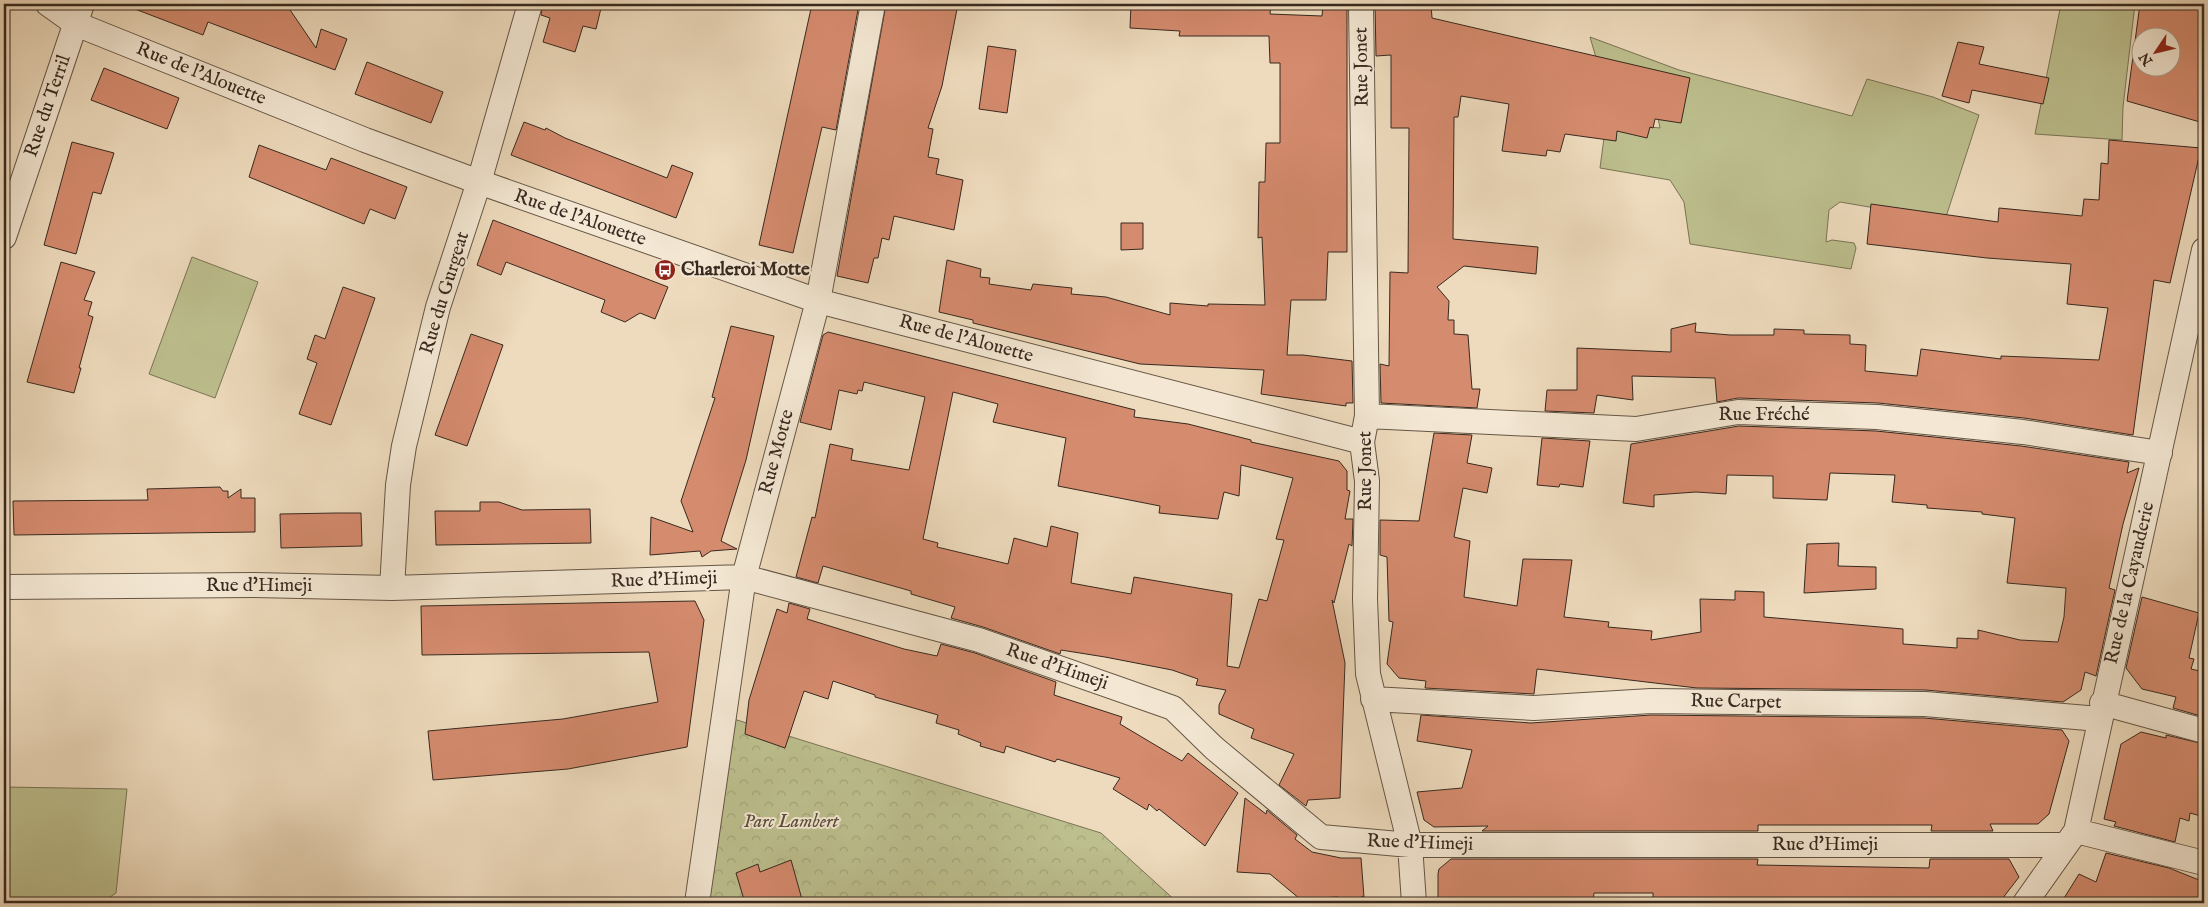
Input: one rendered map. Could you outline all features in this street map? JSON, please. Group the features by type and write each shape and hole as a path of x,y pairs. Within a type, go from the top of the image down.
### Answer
{"street":[{"name":"Rue de l'Alouette","path":"48,4 79,14 365,140 818,301 1362,442"},
{"name":"Rue du Gurgeat","path":"392,588 398,485 404,446 438,307 479,182 530,4"},
{"name":"Rue Motte","path":"697,903 744,577 818,301 873,4"},
{"name":"Rue Jonet","path":"1361,4 1367,416 1362,442 1367,481 1366,599 1368,674 1410,845 1414,903"},
{"name":"Rue du Terril","path":"4,237 79,14"},
{"name":"Rue de la Cayauderie","path":"2025,903 2071,838 2160,453 2197,315 2204,250"},
{"name":"Rue Fréché","path":"1367,416 1636,429 1738,412 1877,417 2024,432 2160,453"},
{"name":"Rue d'Himeji","path":"4,586 253,585 392,588 744,577 980,640 1174,708 1214,748 1321,837 1410,845 2071,838 2204,863"},
{"name":"Rue Carpet","path":"1373,699 1534,708 1651,701 1926,704 2101,711 2204,731"}],"green space":[{"path":"2061,4 2135,4 2132,28 2130,28 2122,140 2035,134"},
{"path":"1590,37 1679,70 1852,116 1867,79 1933,97 1979,115 1945,220 1840,202 1829,210 1826,242 1832,240 1854,243 1856,248 1851,269 1690,244 1684,202 1670,180 1600,168 1606,123 1660,128 1654,98 1597,61"},
{"path":"192,257 258,282 215,398 149,374"},
{"name":"Parc Lambert","path":"724,716 1101,833 1178,903 698,903"},
{"path":"4,787 127,789 116,893 101,903 4,903"}],"building":[{"path":"127,4 286,4 316,48 321,29 347,39 335,70 208,22 203,35 127,6"},
{"path":"543,4 602,4 596,29 583,26 575,52 543,42 550,18 541,15"},
{"path":"812,4 859,4 836,130 822,127 793,253 759,245"},
{"path":"886,4 958,4 942,86 928,128 933,129 928,157 939,159 936,174 963,180 954,230 894,216 889,240 882,238 878,258 874,258 868,283 837,276"},
{"path":"1131,4 1271,4 1270,14 1322,16 1323,4 1347,4 1347,252 1328,252 1326,300 1291,300 1287,355 1352,361 1353,403 1346,403 1346,406 1261,394 1264,370 1140,364 973,323 973,320 939,312 947,260 981,269 980,277 990,278 989,284 1031,290 1033,284 1072,288 1071,294 1106,297 1170,315 1170,303 1208,306 1208,304 1265,305 1262,237 1258,238 1259,182 1265,182 1266,143 1280,143 1280,63 1270,63 1269,36 1179,36 1180,31 1130,28"},
{"path":"1375,4 1431,4 1432,18 1690,78 1681,123 1655,119 1653,128 1650,127 1647,138 1617,131 1616,141 1565,134 1560,152 1547,150 1546,156 1502,151 1509,104 1461,96 1458,117 1454,117 1453,239 1538,247 1536,274 1464,266 1437,287 1449,301 1448,320 1454,320 1454,334 1468,335 1472,389 1480,389 1477,408 1381,403 1380,364 1389,366 1390,272 1408,273 1409,128 1391,128 1391,55 1376,56"},
{"path":"2140,4 2204,4 2204,97 2200,122 2127,101 2130,78 2180,78 2180,28 2137,28"},
{"path":"1958,42 1984,47 1979,64 2049,78 2043,104 1972,90 1969,103 1942,96"},
{"path":"988,46 1016,50 1007,113 979,109"},
{"path":"367,62 443,92 431,123 355,94"},
{"path":"104,68 179,98 167,129 91,100"},
{"path":"524,122 545,130 546,128 565,138 667,178 672,165 693,173 676,218 511,155"},
{"path":"2109,140 2201,148 2170,283 2154,280 2133,435 2024,418 1878,403 1738,398 1717,402 1715,378 1632,376 1633,400 1597,395 1594,413 1545,411 1547,390 1577,390 1577,348 1671,352 1671,329 1696,323 1695,332 1730,335 1774,335 1774,329 1804,330 1804,334 1850,335 1850,344 1866,345 1865,371 1917,376 1921,349 2001,359 2001,356 2099,360 2108,308 2067,304 2071,264 1987,258 1867,244 1871,204 1998,222 1999,208 2082,216 2084,199 2099,200 2101,163 2108,164"},
{"path":"72,142 114,153 101,194 93,192 76,254 44,245"},
{"path":"259,145 326,170 331,158 407,187 395,219 370,209 364,224 249,177"},
{"path":"493,220 668,287 655,319 640,313 625,322 601,312 605,300 506,262 501,275 477,265"},
{"path":"1121,223 1143,223 1143,249 1121,250"},
{"path":"61,262 95,272 84,300 92,302 88,315 93,317 74,393 27,382"},
{"path":"343,287 375,298 331,425 299,414 317,363 307,359 315,335 325,339"},
{"path":"731,326 774,336 746,460 721,541 737,549 711,551 702,557 700,551 650,555 651,517 693,532 681,501 715,398 712,397"},
{"path":"828,332 1135,410 1134,417 1188,424 1251,440 1251,442 1339,461 1347,471 1347,490 1350,491 1345,519 1353,519 1352,546 1349,544 1334,603 1332,600 1345,663 1340,798 1308,800 1306,806 1279,785 1294,754 1251,738 1254,729 1219,714 1219,705 1226,690 1196,685 1198,679 1172,670 1061,650 1060,654 951,618 955,607 911,594 911,591 823,566 818,583 796,577 812,517 815,518 830,444 853,449 851,460 909,470 925,397 864,382 862,391 858,390 857,394 839,390 831,430 800,422 823,335","holes":["953,392 998,404 993,422 1066,438 1058,486 1160,506 1159,513 1218,519 1224,492 1239,496 1241,465 1293,478 1276,539 1284,540 1267,601 1259,599 1239,668 1227,666 1232,594 1134,577 1131,594 1071,583 1078,533 1051,526 1047,547 1014,538 1008,564 937,547 938,543 923,539"]},
{"path":"471,334 503,345 467,446 435,435"},
{"path":"1739,426 1876,431 2021,446 2129,462 2127,473 2139,468 2123,524 2109,588 2115,590 2096,676 2085,672 2081,690 2063,702 1925,690 1697,688 1537,669 1534,694 1425,688 1426,681 1399,678 1387,664 1393,622 1389,621 1387,557 1380,555 1380,520 1419,521 1434,433 1472,435 1467,463 1492,468 1487,493 1463,488 1454,537 1470,541 1464,597 1517,606 1523,559 1572,560 1564,617 1609,622 1608,627 1652,631 1651,640 1701,632 1700,599 1735,600 1735,591 1764,592 1764,617 1903,629 1903,644 1957,648 1957,638 1978,639 1978,630 2020,640 2058,642 2064,617 2066,588 2007,583 2015,518 1982,514 1982,512 1927,508 1927,505 1892,502 1895,475 1830,473 1827,500 1773,498 1773,476 1727,475 1726,494 1696,492 1654,495 1654,507 1623,503 1631,444"},
{"path":"1542,438 1590,441 1583,487 1560,484 1559,487 1537,485"},
{"path":"220,487 223,491 228,491 228,498 241,489 241,498 255,498 255,532 14,535 13,501 148,500 147,489"},
{"path":"480,502 499,502 522,510 590,509 591,543 436,545 435,511 480,511"},
{"path":"361,513 362,546 281,548 280,514"},
{"path":"1839,543 1838,566 1876,567 1876,589 1804,593 1807,544"},
{"path":"2142,597 2199,613 2189,658 2194,659 2191,669 2204,672 2204,717 2173,708 2176,697 2142,689 2126,668"},
{"path":"695,601 704,620 687,747 568,769 433,780 428,731 563,719 658,702 649,652 422,655 421,606"},
{"path":"789,603 810,609 807,619 904,649 937,656 941,644 975,653 1056,682 1054,695 1122,717 1120,724 1182,761 1188,753 1238,793 1205,846 1159,809 1157,811 1149,804 1147,810 1113,789 1120,778 1057,759 1055,762 1006,746 1004,753 980,746 981,743 958,734 959,730 936,723 938,715 875,697 875,695 833,681 828,699 804,691 785,748 745,734 749,700 777,609 787,613"},
{"path":"1421,715 1531,723 1651,715 1924,718 2062,730 2069,741 2049,814 2038,824 1990,824 1993,831 1931,831 1932,825 1758,825 1758,831 1482,831 1488,826 1434,827 1424,820 1417,792 1462,788 1472,750 1417,741"},
{"path":"2141,732 2166,738 2166,735 2204,744 2204,817 2190,813 2189,821 2180,818 2175,842 2114,826 2116,822 2104,819 2121,744"},
{"path":"1245,798 1266,814 1267,810 1297,835 1295,839 1312,852 1341,858 1361,858 1364,897 1362,896 1362,903 1339,903 1338,897 1300,899 1270,874 1237,872"},
{"path":"2106,853 2169,868 2204,882 2204,903 2061,903 2079,874 2096,882"},
{"path":"1451,859 1758,859 1757,865 1929,868 1930,859 2009,859 2019,877 1999,903 1965,903 1965,898 1915,899 1914,903 1653,903 1653,893 1594,893 1593,903 1438,903 1439,869"},
{"path":"791,860 803,903 745,903 736,873 758,864 760,872"}],"place":[{"name":"Charleroi Motte","path":"665,270"}]}
